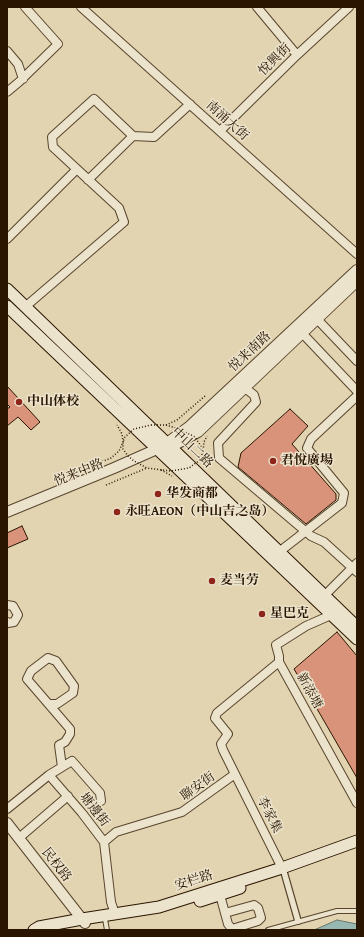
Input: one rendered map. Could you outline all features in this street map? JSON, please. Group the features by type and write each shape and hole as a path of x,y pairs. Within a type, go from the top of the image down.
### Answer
{"main road":[{"name":"中山二路","path":"7,289 325,595 356,636"},
{"name":"中山二路","path":"7,306 332,615 356,636"},
{"name":"安栏路","path":"34,930 83,921 106,925 162,912 220,895 357,841"},
{"name":"安栏路","path":"50,930 83,921 159,906 283,870 357,846"}],"street":[{"path":"7,92 23,79 58,44 25,7"},
{"name":"南涌大街","path":"81,7 357,254"},
{"path":"257,7 297,55"},
{"name":"悅興街","path":"220,132 297,55 349,7"},
{"path":"7,51 18,64 23,79"},
{"path":"25,307 124,222 119,208 53,147 52,137 94,99 133,136 154,137 190,104"},
{"path":"88,180 133,136"},
{"path":"7,239 77,169"},
{"name":"悦来南路","path":"169,445 357,270"},
{"name":"悦来南路","path":"159,451 198,432 357,281"},
{"path":"317,319 357,362"},
{"path":"302,333 357,391"},
{"path":"245,388 254,395 256,402 218,443 219,458 311,536 324,542 355,568 325,595"},
{"path":"279,552 342,503 344,493 307,448 311,439 357,396"},
{"name":"悦来中路","path":"7,512 159,451"},
{"name":"悦来中路","path":"7,516 159,451"},
{"path":"7,622 14,622 18,615 10,606"},
{"name":"新添塘","path":"332,615 306,626 276,645 279,662 357,803"},
{"path":"49,704 57,704 73,693 74,686 56,661 48,658 31,671 27,679 70,728 70,734 65,742 59,745 62,767"},
{"name":"聯安街","path":"104,842 116,832 182,812 235,774 221,744 228,734 216,718 217,713 279,662"},
{"path":"7,809 49,775 72,761 100,792 101,801"},
{"name":"李家集","path":"235,774 283,870"},
{"name":"塘邊街","path":"49,775 68,796 104,842 111,902 115,914"},
{"path":"19,838 68,796"},
{"name":"民权路","path":"7,823 83,921"},
{"path":"283,870 298,921"},
{"path":"220,895 225,912"}],"lane":[{"path":"268,930 337,910 357,911"}],"path":[{"path":"166,425 177,420 206,396"},
{"path":"115,422 120,428 123,449 134,462 147,468 171,471 188,468 200,460 204,442 210,431"},
{"path":"88,467 111,458 119,450 128,433 134,429 151,425 166,425 179,429 195,438 200,444 208,472"},
{"path":"106,485 147,468"}],"water":[{"path":"337,920 357,924 357,930 314,930"}],"building":[{"path":"7,386 40,422 31,430 18,417 7,426 7,409 10,407 7,404"},
{"name":"君悅廣場","path":"290,409 308,426 292,444 336,494 336,500 306,524 238,467 241,453"},
{"path":"22,526 28,539 7,548 7,533"},
{"path":"337,632 357,656 357,778 294,669"}],"place":[{"name":"中山体校","path":"19,402"},
{"name":"君悅廣場","path":"273,461"},
{"name":"华发商都","path":"158,494"},
{"name":"永旺AEON（中山吉之岛）","path":"117,512"},
{"name":"麦当劳","path":"212,581"},
{"name":"星巴克","path":"262,614"}]}
